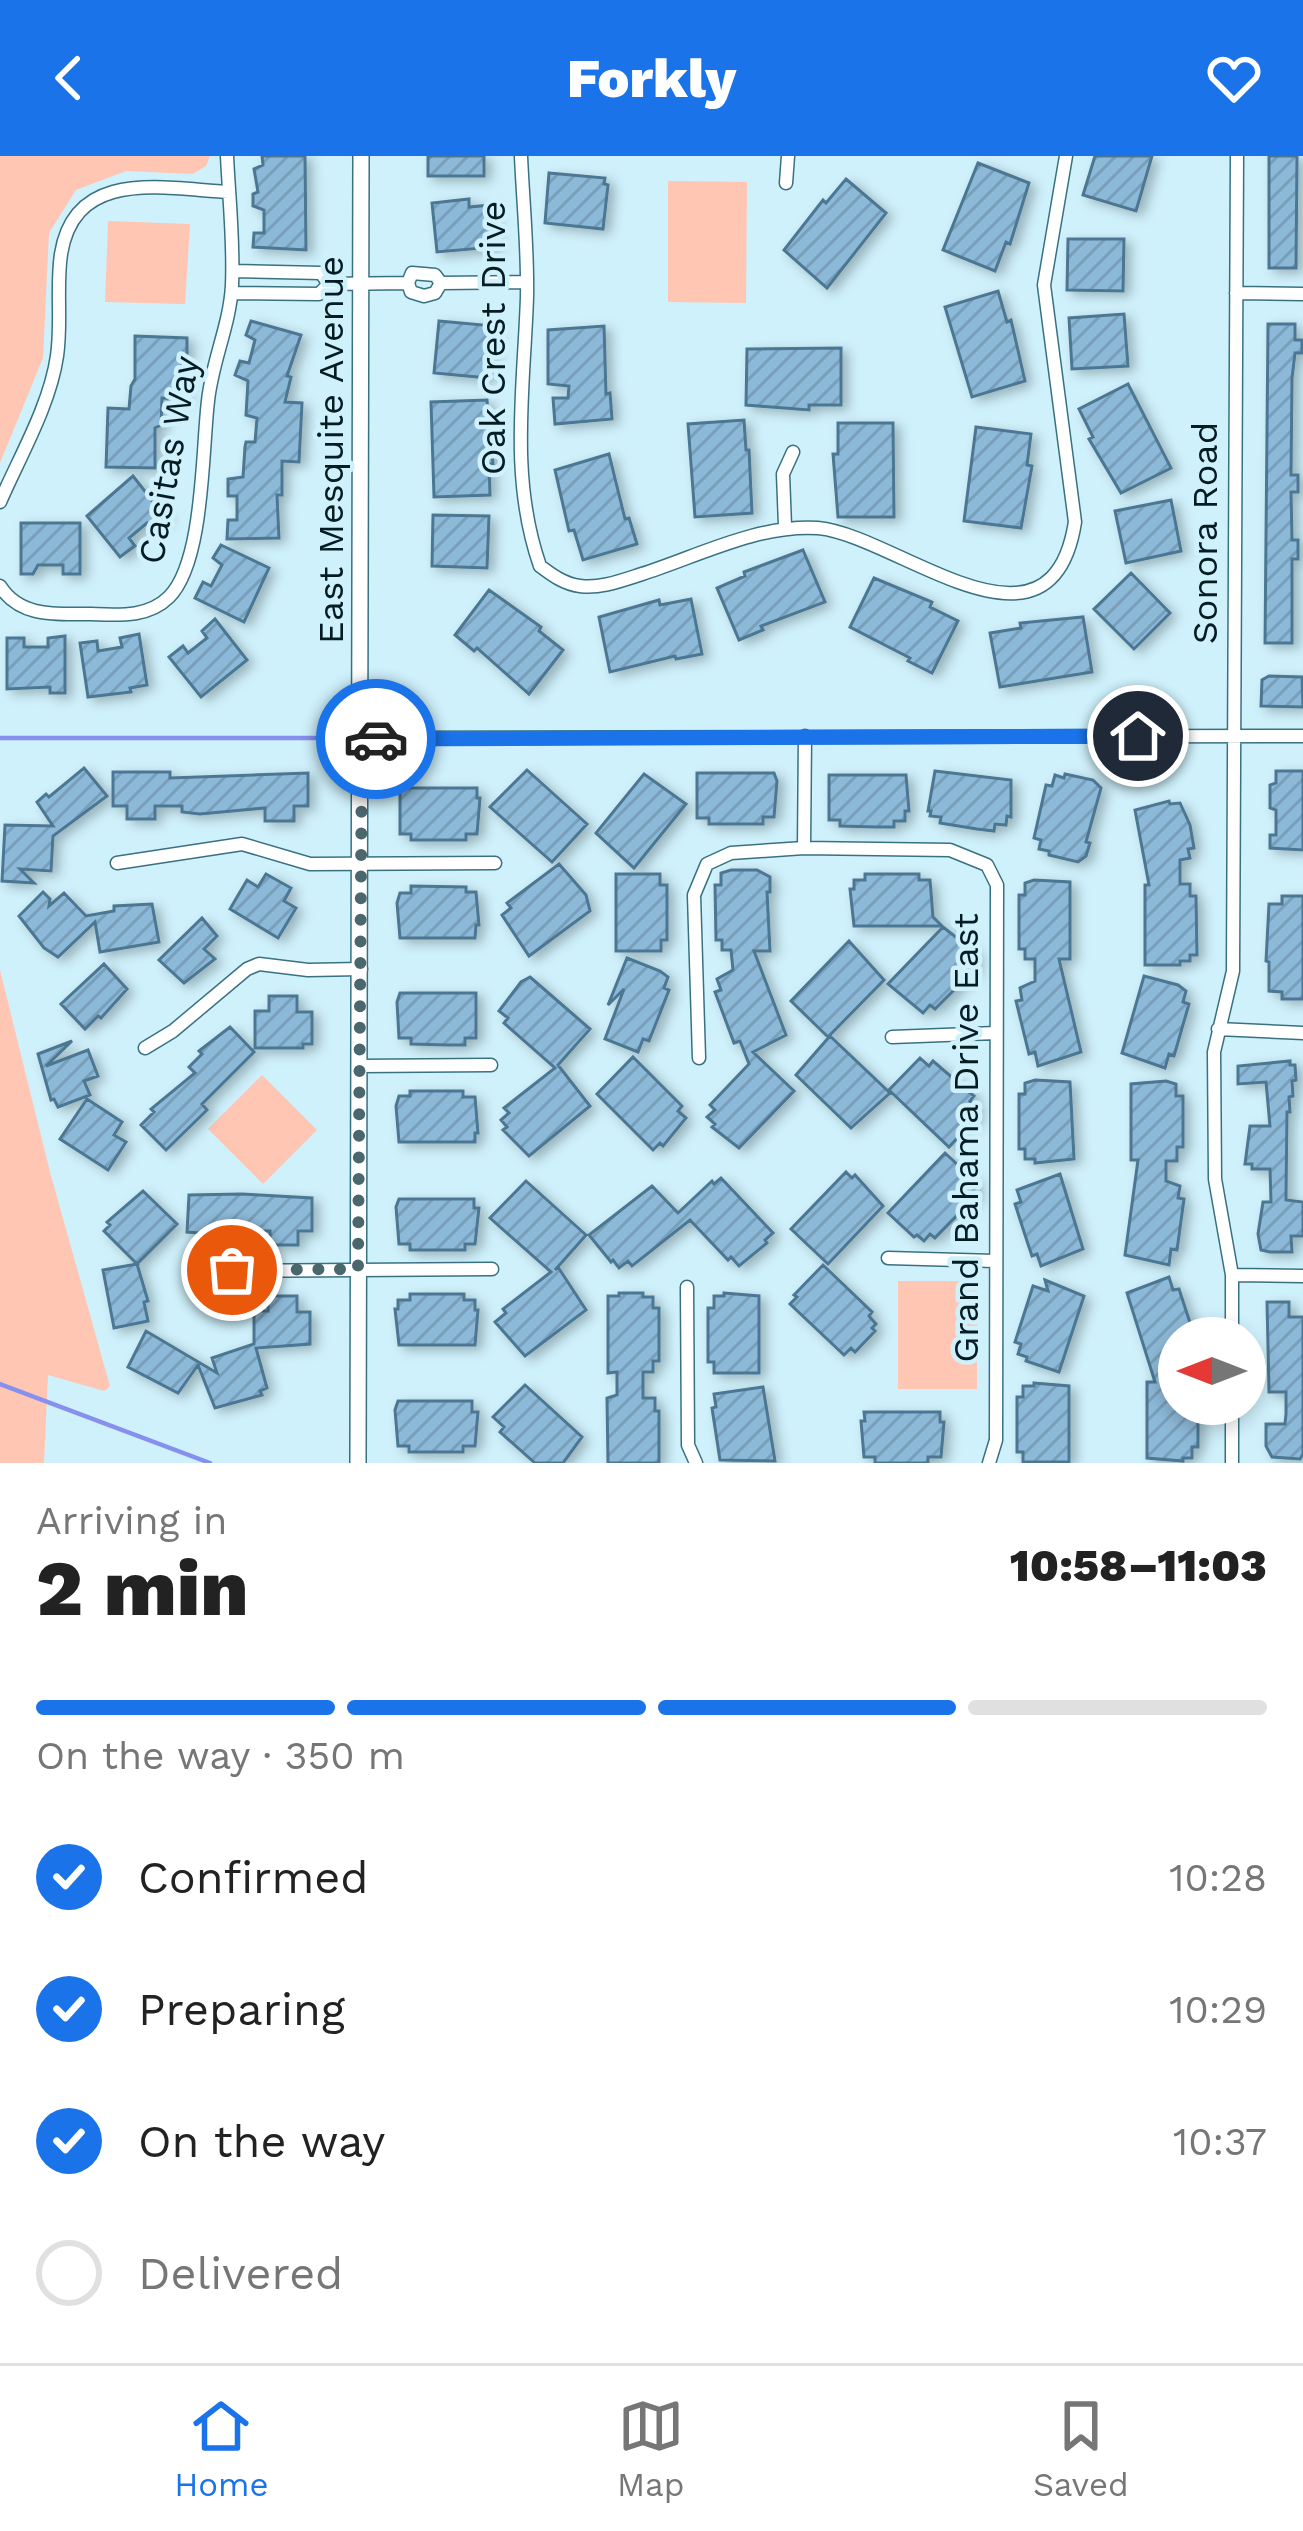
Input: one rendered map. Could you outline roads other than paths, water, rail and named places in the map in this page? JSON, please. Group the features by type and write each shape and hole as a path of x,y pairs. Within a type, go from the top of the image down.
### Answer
{"street":[{"name":"Casitas Way","path":"0,586 24,609 43,614 131,615 153,609 171,596 185,568 200,499 208,401 232,293 226,156"},
{"name":"East Mesquite Avenue","path":"358,1463 361,156"},
{"name":"Oak Crest Drive","path":"520,156 526,282 518,451 530,539 540,566 575,586 592,586 785,526"},
{"path":"786,183 788,156"},
{"path":"793,452 783,474 785,526 826,529 994,595 1035,587 1055,572 1070,552 1075,522 1044,286 1066,156"},
{"name":"Sonora Road","path":"1232,1317 1232,1275 1214,1179 1214,1052 1233,971 1237,156"},
{"path":"0,502 53,378 61,256 78,213 97,196 121,189 229,192"},
{"path":"233,271 321,273 329,284"},
{"path":"422,271 436,274 441,284 435,293 424,296 411,292 408,283 412,273 422,271"},
{"path":"441,284 526,282"},
{"path":"232,293 319,294 329,284 408,283"},
{"path":"1236,293 1303,294"},
{"path":"804,848 805,736"},
{"path":"362,739 1303,736"},
{"path":"117,862 242,844 310,864 495,863"},
{"name":"Grand Bahama Drive East","path":"699,1058 694,896 707,864 731,853 804,848 950,850 987,865 997,885 996,1440 989,1463"},
{"path":"145,1048 259,964 361,969"},
{"path":"1218,1029 1303,1033"},
{"path":"892,1036 996,1033"},
{"path":"359,1066 490,1065"},
{"path":"888,1258 995,1261"},
{"path":"204,1276 232,1270 492,1269"},
{"path":"1232,1275 1303,1276"},
{"path":"686,1287 688,1444 696,1463"},
{"path":"1232,1425 1232,1463"}],"waterway":[{"path":"0,738 319,738"},
{"path":"0,1384 210,1463"}]}
